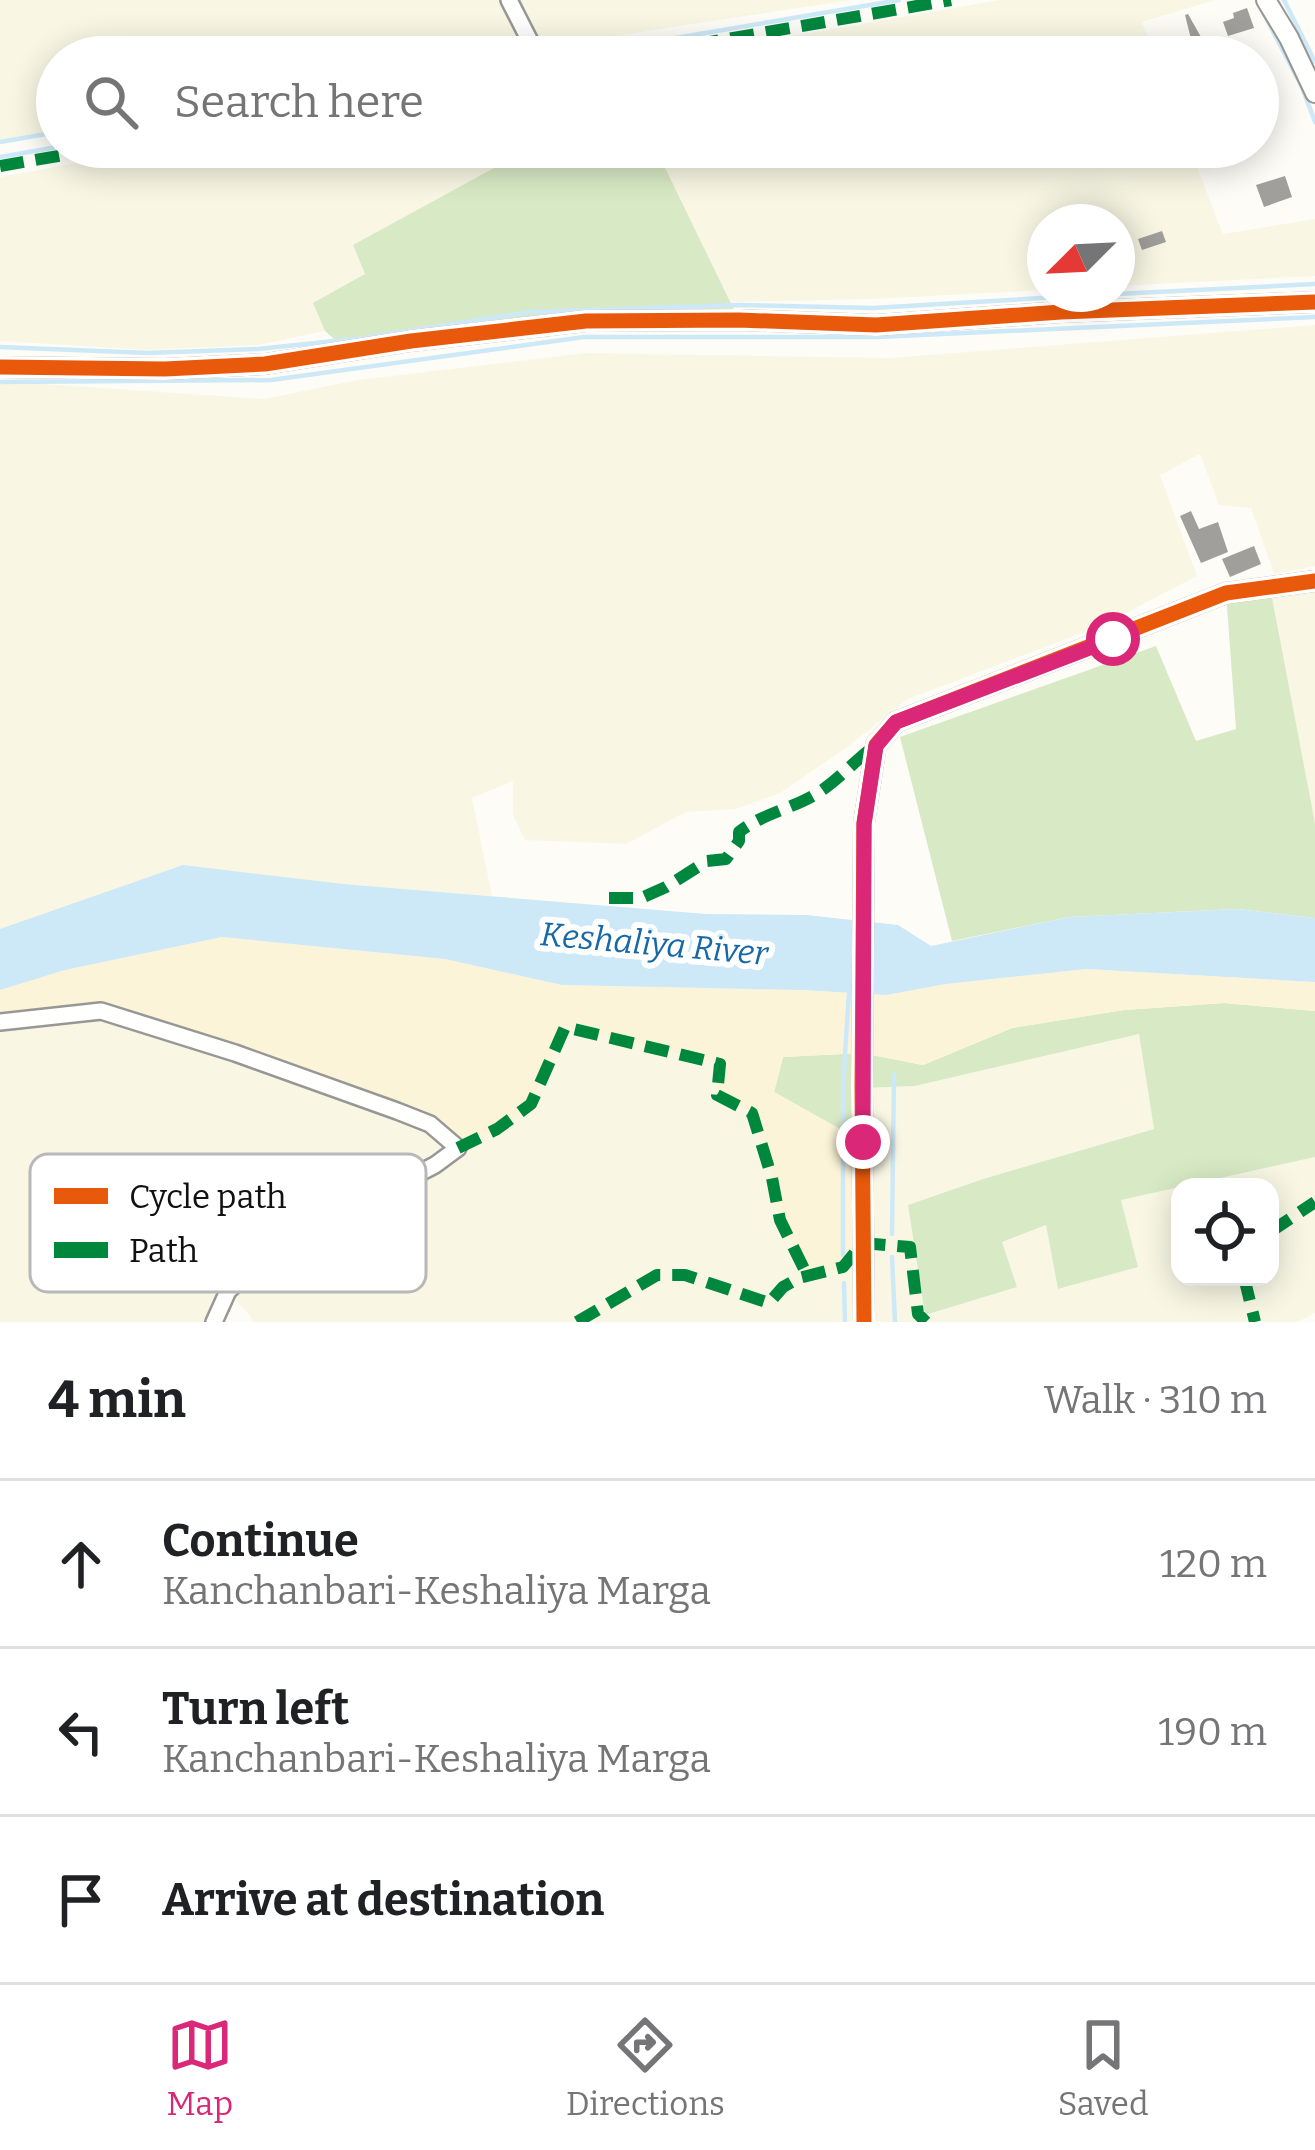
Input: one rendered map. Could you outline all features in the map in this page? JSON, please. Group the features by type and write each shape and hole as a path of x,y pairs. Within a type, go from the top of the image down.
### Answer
{"street":[{"path":"509,0 527,36"},
{"path":"1266,0 1315,94"},
{"path":"0,367 165,369 265,364 586,321 876,325 1315,302"},
{"path":"864,1322 864,824 876,746 896,722 1226,593 1315,581"},
{"path":"0,1022 101,1012 235,1054 430,1124 458,1148 426,1170"},
{"path":"214,1322 228,1292"}],"shaded area":[{"path":"0,0 852,0 613,36 36,36 36,137 0,143"},
{"path":"1000,0 1215,0 1142,22 1147,36 792,36"},
{"path":"50,168 504,168 354,245 366,274 314,303 325,331 258,345 148,350 0,341 0,177"},
{"path":"665,168 1197,168 1223,234 1315,219 1315,276 1135,285 1135,204 1027,204 1027,291 730,302"},
{"path":"1315,325 1315,566 1274,574 1251,508 1219,505 1200,454 1160,475 1197,576 1103,625 908,699 780,793 736,809 686,812 626,844 525,840 513,815 513,781 472,798 492,896 343,884 0,929 0,381 264,399 358,380 586,353 890,358"},
{"path":"1315,581 1315,823 1270,587"},
{"path":"101,1012 531,1104 565,1027 720,1064 752,1113 780,1220 862,1088 915,1086 1139,1033 1154,1129 908,1205 925,1315 1016,1287 1001,1241 1046,1225 1059,1289 1137,1267 1120,1200 1171,1189 1171,1286 1279,1286 1279,1178 1220,1178 1315,1157 1315,1313 1297,1322 252,1322 228,1292 212,1322 0,1322 0,1022"}],"green space":[{"path":"494,168 665,168 739,320 586,321 347,351 325,331 313,303 365,274 353,245"},
{"path":"1270,587 1315,823 1315,918 1237,909 1070,917 952,941 900,737 1156,646 1196,741 1236,729 1226,593"},
{"path":"1224,1003 1315,1011 1315,1157 1220,1178 1171,1178 1171,1189 1121,1200 1138,1267 1058,1289 1046,1225 1002,1242 1017,1287 925,1315 908,1205 1154,1129 1139,1034 915,1086 862,1088 863,1142 774,1092 783,1057 862,1053 923,1065 1012,1028 1124,1010"}],"sand":[{"path":"222,937 445,959 562,985 886,995 1086,969 1315,982 1315,1011 1224,1003 1124,1010 1012,1028 923,1065 862,1053 783,1057 774,1092 863,1142 863,1243 843,1267 808,1277 780,1220 752,1113 717,1095 720,1064 565,1027 531,1104 497,1129 458,1148 430,1124 102,1012 0,1022 0,990 65,970"}],"water":[{"name":"Keshaliya River","path":"183,865 343,884 706,914 806,915 898,925 931,946 1070,917 1237,909 1315,918 1315,982 1086,969 886,995 562,985 445,959 222,937 65,970 0,990 0,929"}],"building":[{"path":"1247,8 1254,28 1228,36 1223,22"},
{"path":"1188,14 1200,36 1190,36"},
{"path":"1285,176 1292,197 1264,207 1256,185"},
{"path":"1162,231 1166,242 1142,250 1138,239"},
{"path":"1191,511 1199,529 1218,522 1228,552 1201,563 1180,516"},
{"path":"1254,546 1261,564 1230,577 1222,559"}],"waterway":[{"path":"687,36 899,0"},
{"path":"1284,0 1315,62"},
{"path":"1264,14 1275,36"},
{"path":"1279,43 1315,122"},
{"path":"0,142 36,136"},
{"path":"0,157 36,151"},
{"path":"1135,293 1315,284"},
{"path":"0,347 148,353 258,349 530,312 737,305 873,308 1027,299"},
{"path":"0,382 271,380 584,337 878,337 1315,317"},
{"path":"843,1255 843,1086 849,993"},
{"path":"892,1234 894,1075"},
{"path":"892,1257 895,1322"},
{"path":"844,1283 845,1322"}],"marked path":[{"path":"744,36 951,0"},
{"path":"0,166 36,160"},
{"path":"609,898 641,898 707,861 726,859 739,841 739,832 816,794 876,745"},
{"path":"458,1148 497,1129 531,1104 565,1027 720,1064 717,1095 752,1113 780,1220 808,1277"},
{"path":"1279,1226 1315,1202"},
{"path":"577,1322 657,1275 685,1275 769,1303 799,1278 843,1267 863,1243 910,1247 918,1314 926,1322"},
{"path":"1246,1286 1255,1322"}],"cycle path":[{"path":"0,367 165,369 265,364 586,321 876,325 1315,302"},
{"path":"864,1322 864,823 876,745 896,722 1226,593 1315,581"}],"route":[{"path":"863,1142 864,824 876,746 896,722 1113,639"}]}
